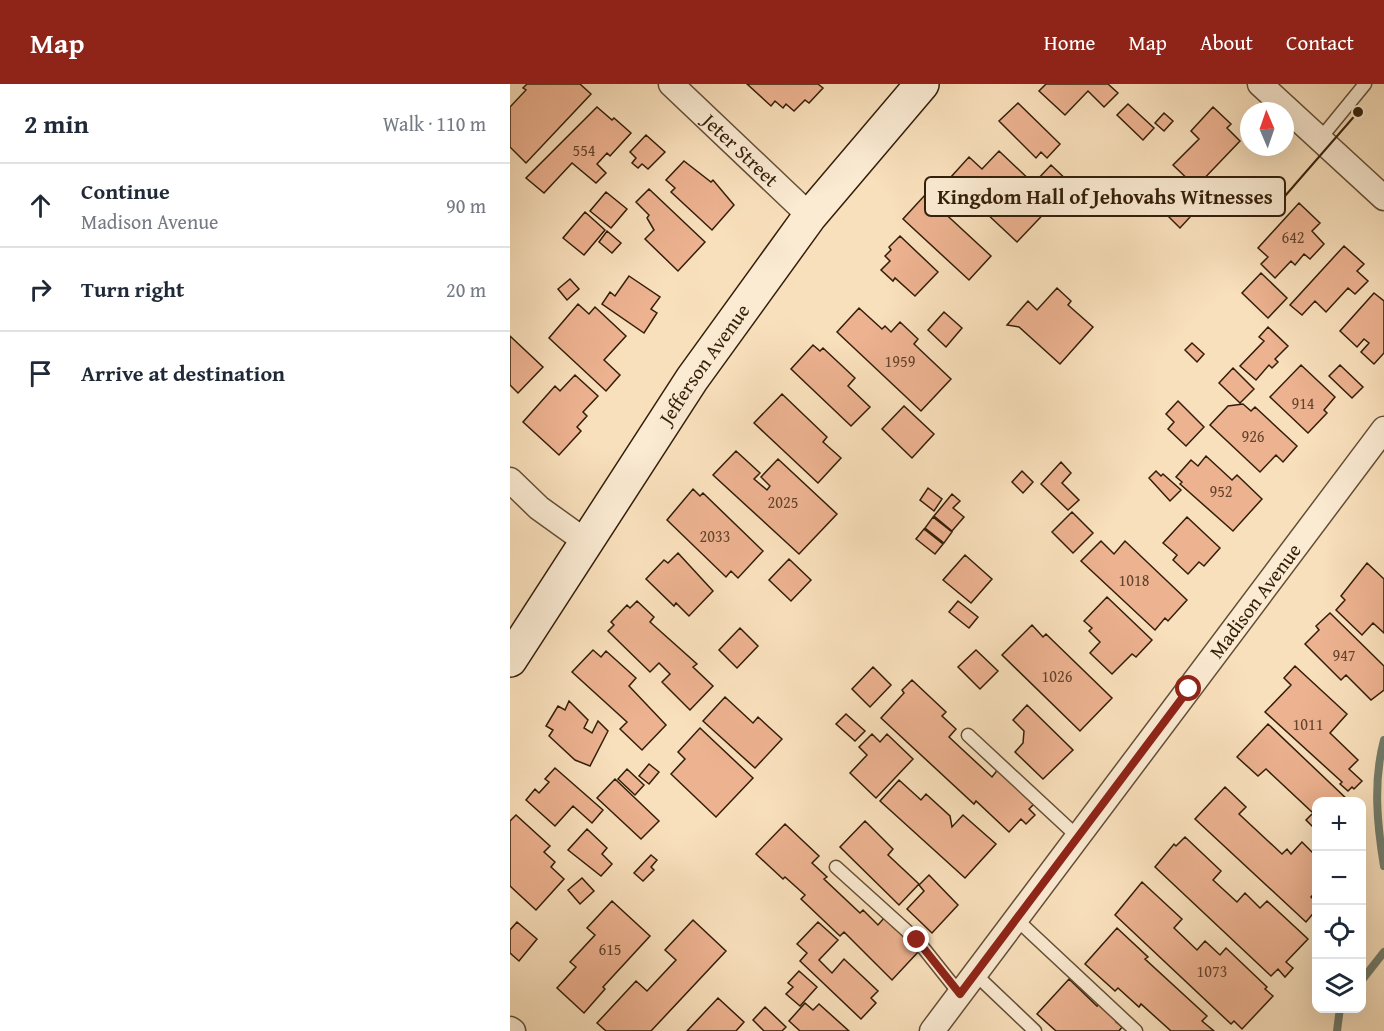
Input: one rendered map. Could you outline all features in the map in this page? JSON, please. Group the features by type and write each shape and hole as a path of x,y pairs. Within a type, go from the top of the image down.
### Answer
{"main road":[{"name":"Jefferson Avenue","path":"510,660 692,379 810,216 922,84"}],"street":[{"name":"Jeter Street","path":"671,84 810,216"},
{"path":"1260,84 1384,198"},
{"name":"Madison Avenue","path":"932,1031 1384,429"},
{"path":"510,480 539,508 585,541"}],"lane":[{"path":"1320,139 1365,84"},
{"path":"968,735 1078,837"},
{"path":"836,867 917,940 960,994"},
{"path":"1016,919 1136,1031"},
{"path":"975,974 1035,1031"}],"building":[{"path":"527,84 580,84 591,94 526,163 510,147 510,107 526,90 523,88"},
{"path":"747,84 818,84 823,88 809,103 805,100 794,111 786,104 783,108 775,101 771,106"},
{"path":"1046,84 1108,84 1118,93 1104,107 1088,91 1065,115 1039,91"},
{"path":"1018,103 1060,144 1047,158 1041,152 1036,158 999,121"},
{"path":"1128,104 1154,128 1143,140 1117,115"},
{"path":"597,107 631,133 610,156 607,153 597,164 606,173 596,183 572,163 544,193 526,178"},
{"path":"1213,107 1231,124 1227,128 1240,141 1196,187 1173,165 1199,139 1191,131"},
{"path":"1164,113 1173,121 1164,131 1155,123"},
{"path":"646,135 665,152 648,169 642,164 638,168 632,163 636,158 630,152"},
{"path":"999,151 1054,203 1017,242 985,212 990,207 983,201 979,206 950,178 969,157 982,169"},
{"path":"684,161 711,182 713,180 734,205 712,230 671,192 675,188 666,180"},
{"path":"1051,165 1072,185 1057,201 1036,181"},
{"path":"649,189 705,242 678,271 645,239 654,230 647,218 649,215 636,202"},
{"path":"606,192 627,209 611,228 590,211"},
{"path":"925,195 991,256 969,280 903,219"},
{"path":"1174,201 1190,217 1180,228 1163,211"},
{"path":"1299,203 1320,223 1312,231 1324,244 1310,259 1304,254 1295,265 1291,261 1275,278 1261,264 1268,257 1258,248"},
{"path":"585,212 605,230 584,255 563,238"},
{"path":"607,231 621,243 612,253 599,242"},
{"path":"900,236 938,272 915,296 895,278 893,281 881,270 890,261 885,256 891,250 889,247"},
{"path":"1344,246 1364,264 1357,271 1368,281 1355,294 1348,288 1326,312 1315,301 1302,315 1290,305"},
{"path":"1261,273 1287,298 1268,318 1242,293"},
{"path":"629,276 660,297 651,309 657,313 644,333 602,304 610,292 615,296"},
{"path":"570,279 579,289 567,300 558,289"},
{"path":"1057,288 1071,301 1068,305 1093,327 1060,364 1019,327 1007,325 1028,301 1037,310"},
{"path":"1374,293 1384,301 1384,353 1374,364 1361,352 1369,343 1364,339 1357,347 1340,331"},
{"path":"578,304 589,314 595,307 626,336 604,360 620,375 606,391 549,338"},
{"path":"859,308 882,329 885,326 891,332 900,322 918,339 914,344 951,379 921,411 837,332"},
{"path":"944,312 962,328 946,347 928,330"},
{"path":"1268,327 1288,346 1275,359 1278,362 1272,368 1269,365 1256,380 1240,366 1264,341 1259,337"},
{"path":"510,336 543,367 518,393 510,385"},
{"path":"1192,343 1204,354 1197,362 1185,350"},
{"path":"813,345 820,351 823,348 855,378 848,386 870,407 851,426 791,369"},
{"path":"1301,365 1335,397 1324,410 1327,413 1308,433 1270,397"},
{"path":"1340,365 1363,387 1352,398 1329,376"},
{"path":"1233,368 1254,389 1240,403 1219,383"},
{"path":"575,375 598,396 583,412 587,416 577,427 581,431 559,455 523,422 555,386 560,391"},
{"path":"782,394 827,437 823,442 841,458 818,483 754,423"},
{"path":"1178,401 1204,427 1186,446 1168,429 1174,422 1166,414"},
{"path":"1243,404 1251,411 1255,407 1297,446 1283,462 1276,455 1260,472 1210,425 1228,406"},
{"path":"904,406 934,434 912,458 882,429"},
{"path":"736,451 760,473 754,479 767,490 770,486 761,477 778,459 837,514 799,554 713,475"},
{"path":"1206,456 1232,480 1237,475 1262,499 1233,531 1180,484 1182,482 1176,477 1191,460 1198,466"},
{"path":"1061,462 1071,473 1062,483 1079,500 1068,510 1041,484"},
{"path":"1022,471 1033,482 1023,493 1012,482"},
{"path":"1156,471 1161,476 1163,474 1181,490 1170,501 1149,478"},
{"path":"928,488 942,499 934,511 920,500"},
{"path":"693,489 700,496 703,493 763,551 738,578 731,571 726,577 667,520"},
{"path":"952,494 960,501 953,508 964,517 952,531 934,516"},
{"path":"1072,512 1093,533 1073,553 1052,532"},
{"path":"933,517 952,532 944,543 925,528"},
{"path":"1187,517 1220,548 1204,566 1199,562 1188,574 1173,560 1177,555 1163,543"},
{"path":"924,529 943,544 935,554 916,539"},
{"path":"1101,541 1114,554 1125,541 1187,600 1168,621 1165,618 1155,630 1081,561"},
{"path":"678,553 713,591 689,616 676,603 674,606 646,579 664,560 668,563"},
{"path":"965,555 992,579 971,603 943,580"},
{"path":"789,559 811,580 791,601 769,580"},
{"path":"1367,563 1384,579 1384,633 1373,623 1362,635 1336,610 1345,600 1341,596"},
{"path":"1107,597 1152,640 1136,657 1132,654 1112,674 1090,653 1100,642 1089,631 1092,628 1084,621"},
{"path":"637,601 654,617 650,622 697,664 693,667 713,686 690,710 662,682 670,674 659,663 650,672 608,631 614,625 611,622 627,605 630,608"},
{"path":"958,601 978,617 969,628 949,612"},
{"path":"1330,613 1384,666 1384,690 1371,700 1346,675 1341,680 1305,644 1319,630 1316,626"},
{"path":"1032,625 1043,637 1046,634 1112,698 1080,731 1002,655"},
{"path":"740,628 758,646 737,668 719,650"},
{"path":"593,650 601,657 606,651 636,678 629,686 666,725 642,750 620,729 627,722 572,672"},
{"path":"976,650 998,671 980,689 958,667"},
{"path":"1295,666 1347,714 1330,733 1358,760 1349,769 1362,781 1354,789 1352,787 1348,791 1340,784 1342,782 1265,712 1291,685 1284,678"},
{"path":"873,667 891,685 870,707 852,689"},
{"path":"912,680 946,712 942,716 956,729 949,737 992,777 999,768 1036,802 1029,809 1035,815 1026,824 1021,819 1009,832 976,801 974,804 881,718 904,693 902,690"},
{"path":"725,697 753,723 758,717 782,739 755,768 703,721"},
{"path":"569,701 588,720 584,728 592,733 598,721 608,731 590,766 575,760 549,736 553,730 546,726 558,706 565,710"},
{"path":"1027,705 1073,750 1043,779 1015,752 1023,743 1024,731 1013,720"},
{"path":"846,714 865,731 855,741 836,724"},
{"path":"1268,724 1345,797 1312,797 1312,812 1266,769 1258,776 1237,757"},
{"path":"700,728 753,778 716,817 671,774 685,759 678,752"},
{"path":"872,734 880,742 887,734 913,759 876,798 850,773 867,755 859,747"},
{"path":"649,764 659,772 649,784 639,776"},
{"path":"555,768 603,810 592,823 573,806 555,826 526,800 535,789 539,793 549,782 545,779"},
{"path":"627,769 644,785 635,795 618,779"},
{"path":"615,779 659,821 641,839 597,798"},
{"path":"899,780 921,800 926,794 950,816 952,827 963,815 996,844 965,878 880,801"},
{"path":"1225,787 1246,807 1239,814 1282,854 1287,849 1291,854 1302,842 1312,852 1312,915 1306,922 1195,819"},
{"path":"1312,814 1312,826 1306,820"},
{"path":"516,815 550,846 544,852 555,862 551,867 564,879 536,910 510,886 510,821"},
{"path":"865,821 893,849 888,855 919,884 899,905 840,847"},
{"path":"785,824 819,856 812,863 827,877 824,879 860,913 863,910 878,925 884,918 919,951 892,980 844,932 840,936 801,899 805,895 785,877 783,879 756,854"},
{"path":"587,829 607,848 602,854 612,864 601,876 568,850"},
{"path":"1185,837 1221,871 1213,880 1237,902 1245,893 1260,908 1267,901 1308,939 1286,962 1293,968 1285,977 1278,969 1271,976 1155,867 1174,844 1176,846"},
{"path":"651,855 657,860 651,867 654,870 643,881 634,873"},
{"path":"929,875 958,905 932,933 907,909 924,891 919,885"},
{"path":"582,878 594,891 580,904 568,890"},
{"path":"1142,882 1182,919 1174,928 1197,950 1205,941 1220,955 1226,948 1267,987 1265,989 1273,996 1242,1029 1234,1021 1231,1024 1115,915"},
{"path":"612,901 650,936 603,987 605,989 584,1013 557,988 576,967 570,962 595,935 587,928"},
{"path":"693,920 726,951 651,1031 606,1031 597,1023 636,981 647,991 676,960 665,950"},
{"path":"517,922 537,939 519,961 510,953 510,930"},
{"path":"818,922 838,940 819,960 832,973 844,959 878,991 871,998 876,1003 861,1019 800,961 807,953 797,944"},
{"path":"1117,928 1148,957 1145,959 1207,1016 1202,1021 1214,1031 1171,1031 1141,1004 1139,1007 1118,988 1115,991 1085,964"},
{"path":"799,971 817,987 800,1006 786,994 793,987 788,983"},
{"path":"1069,979 1097,1006 1100,1002 1118,1020 1116,1022 1122,1027 1119,1031 1056,1031 1037,1014"},
{"path":"718,998 744,1022 736,1031 687,1031"},
{"path":"805,1003 813,1010 819,1004 849,1031 800,1031 789,1021"},
{"path":"765,1007 786,1027 782,1031 764,1031 753,1020"}],"waterway":[{"path":"1384,740 1377,787 1384,866"},
{"path":"1366,975 1384,952"},
{"path":"1337,1031 1339,1013"}],"place":[{"name":"Kingdom Hall of Jehovahs Witnesses","path":"1358,112"}],"route":[{"path":"917,940 960,994 1189,689"}]}
